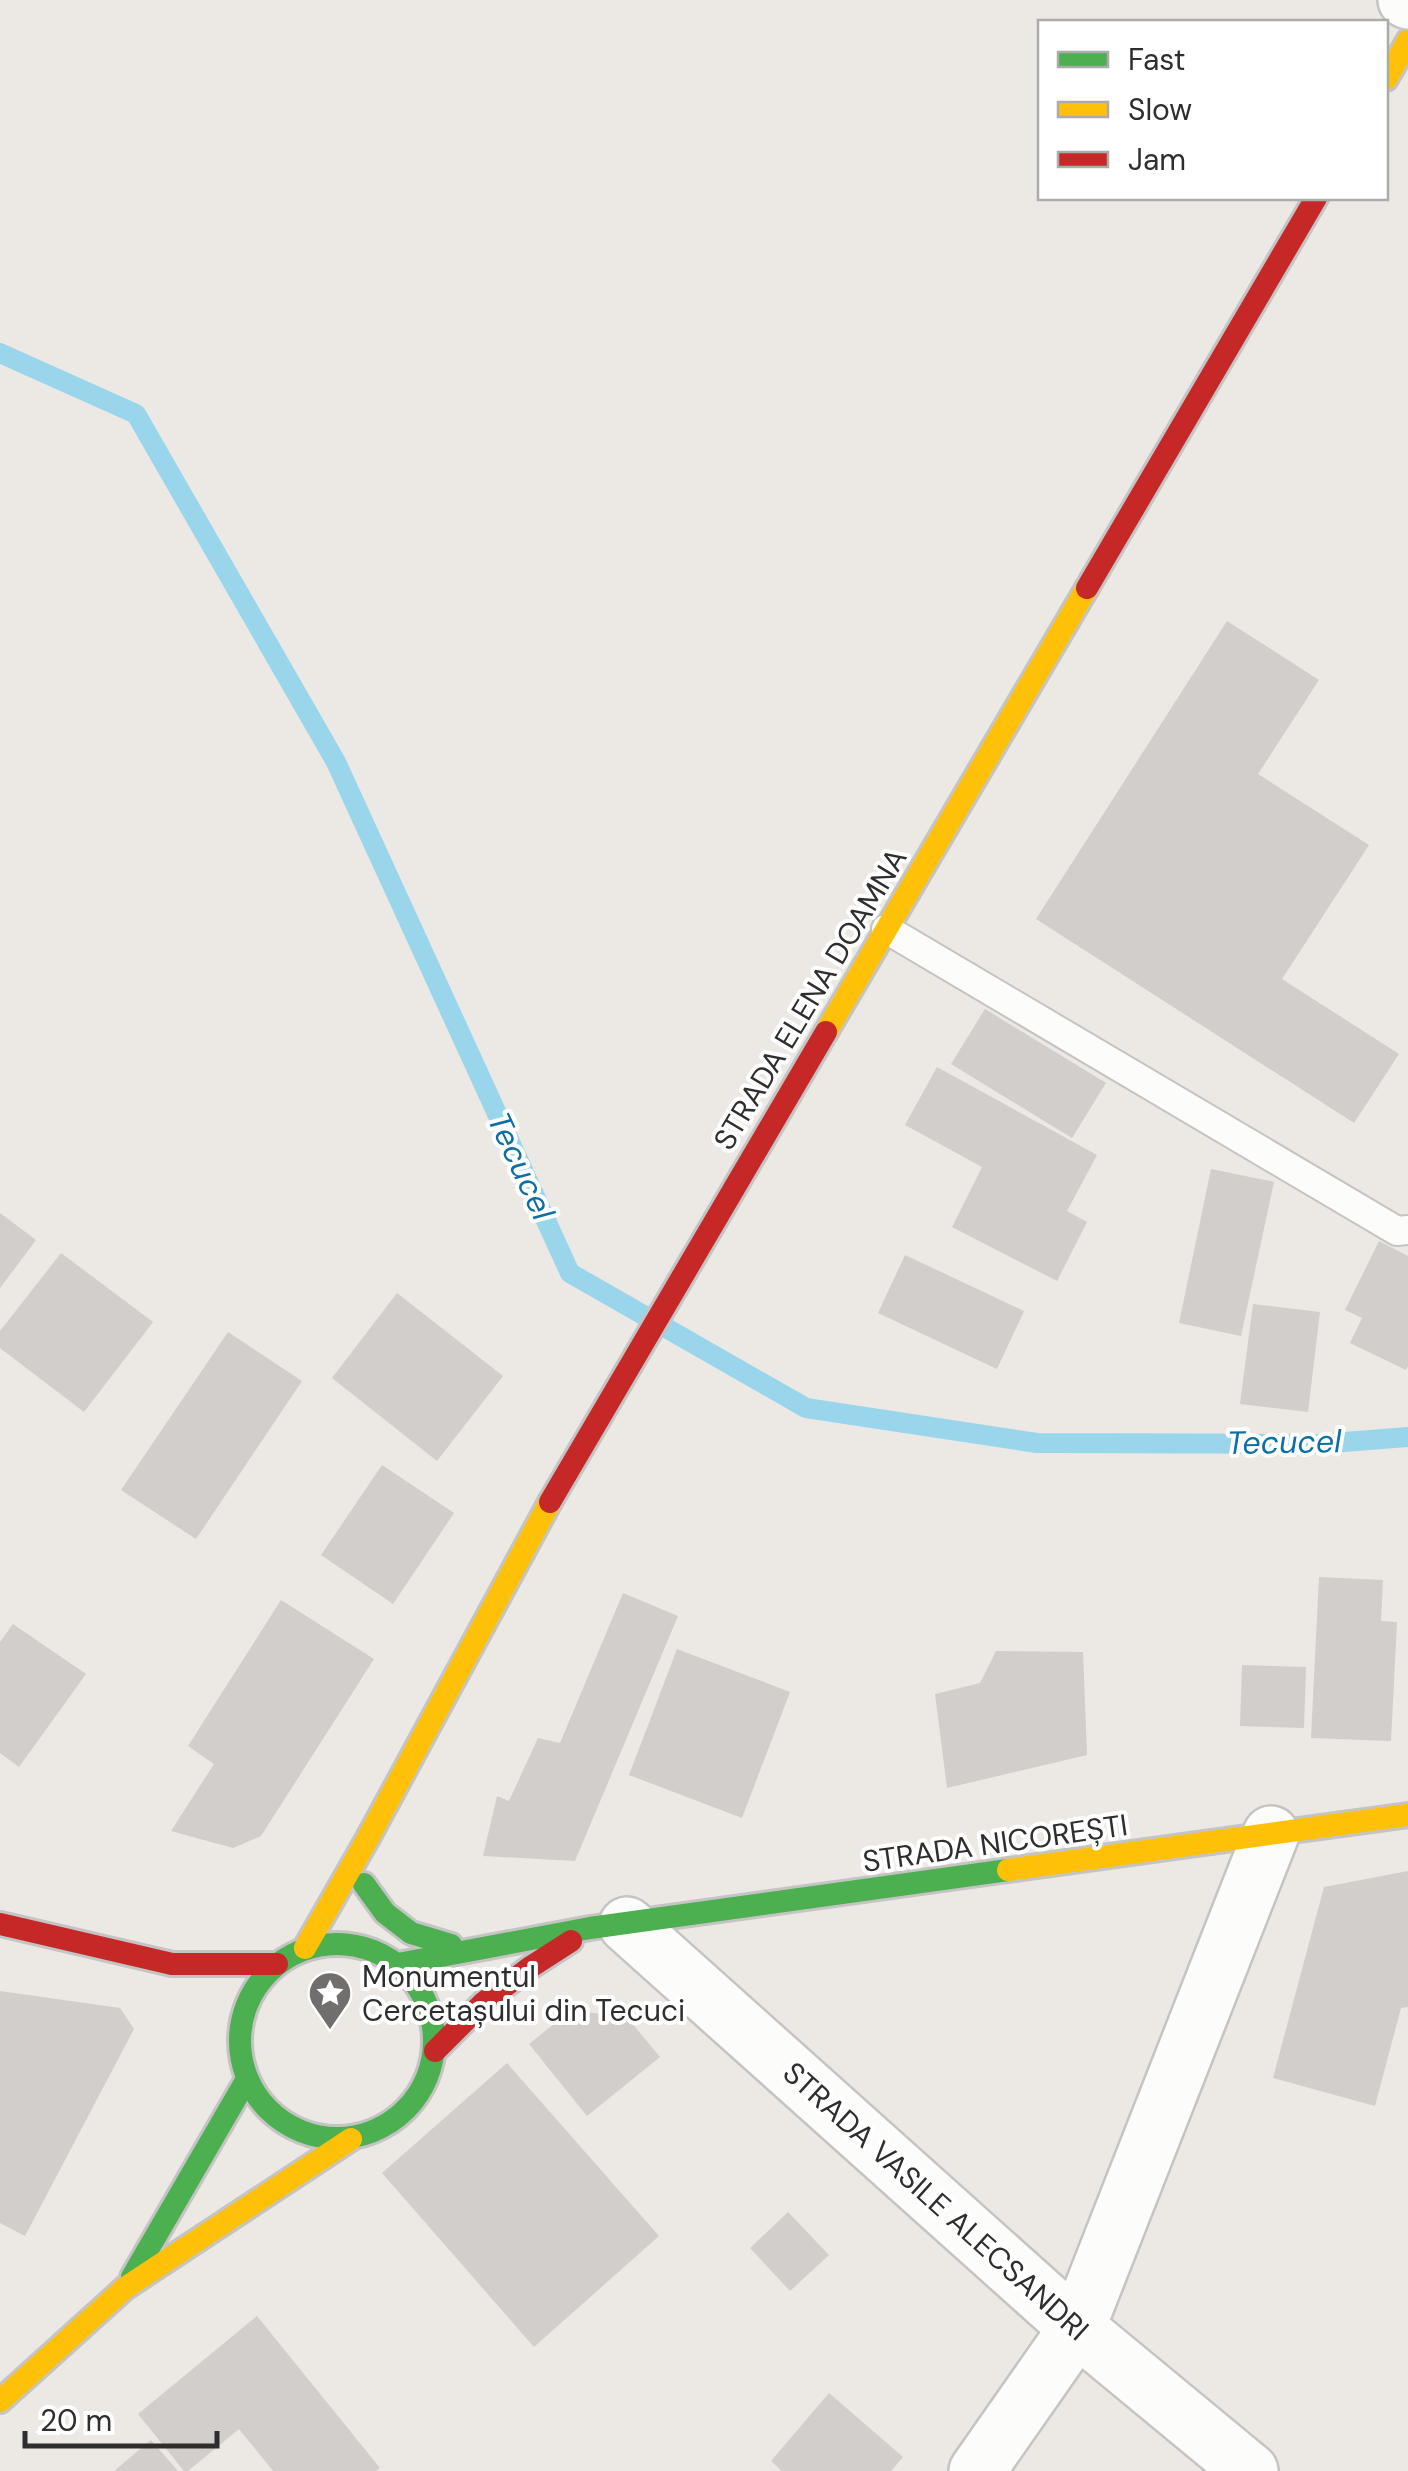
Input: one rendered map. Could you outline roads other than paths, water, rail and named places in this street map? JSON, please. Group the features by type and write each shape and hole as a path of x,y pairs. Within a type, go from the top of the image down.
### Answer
{"main road":[{"path":"1388,75 1408,40"},
{"name":"STRADA ELENA DOAMNA","path":"305,1948 536,1525 1315,200"},
{"name":"STRADA NICOREȘTI","path":"398,1964 609,1926 1408,1815"},
{"name":"STRADA ELENA DOAMNA","path":"368,1838 362,1904 369,1948"},
{"path":"364,1884 385,1913 411,1933 468,1951"},
{"path":"0,1924 172,1964 277,1964"},
{"name":"STRADA NICOREȘTI","path":"435,2051 483,2003 529,1968 609,1926"},
{"path":"0,2402 125,2288 351,2138 381,2129 407,2110 426,2083 435,2051 434,2018 420,1988 398,1964 369,1948 337,1943 305,1948 277,1964 256,1987 242,2016 239,2048"},
{"path":"172,1964 203,1988"},
{"path":"222,2010 239,2048 247,2080 263,2106 289,2126 319,2137 351,2138"},
{"path":"125,2288 247,2080"}],"street":[{"path":"977,2471 1077,2328 1271,1834"},
{"name":"STRADA VASILE ALECSANDRI","path":"609,1926 1077,2328 1250,2471"}],"lane":[{"path":"886,929 1398,1231 1408,1230"}],"waterway":[{"name":"Tecucel","path":"0,353 136,414 336,762 570,1273 806,1408 1037,1443 1319,1444 1408,1437"}],"place":[{"name":"Monumentul Cercetașului din Tecuci","path":"330,2031"}]}
